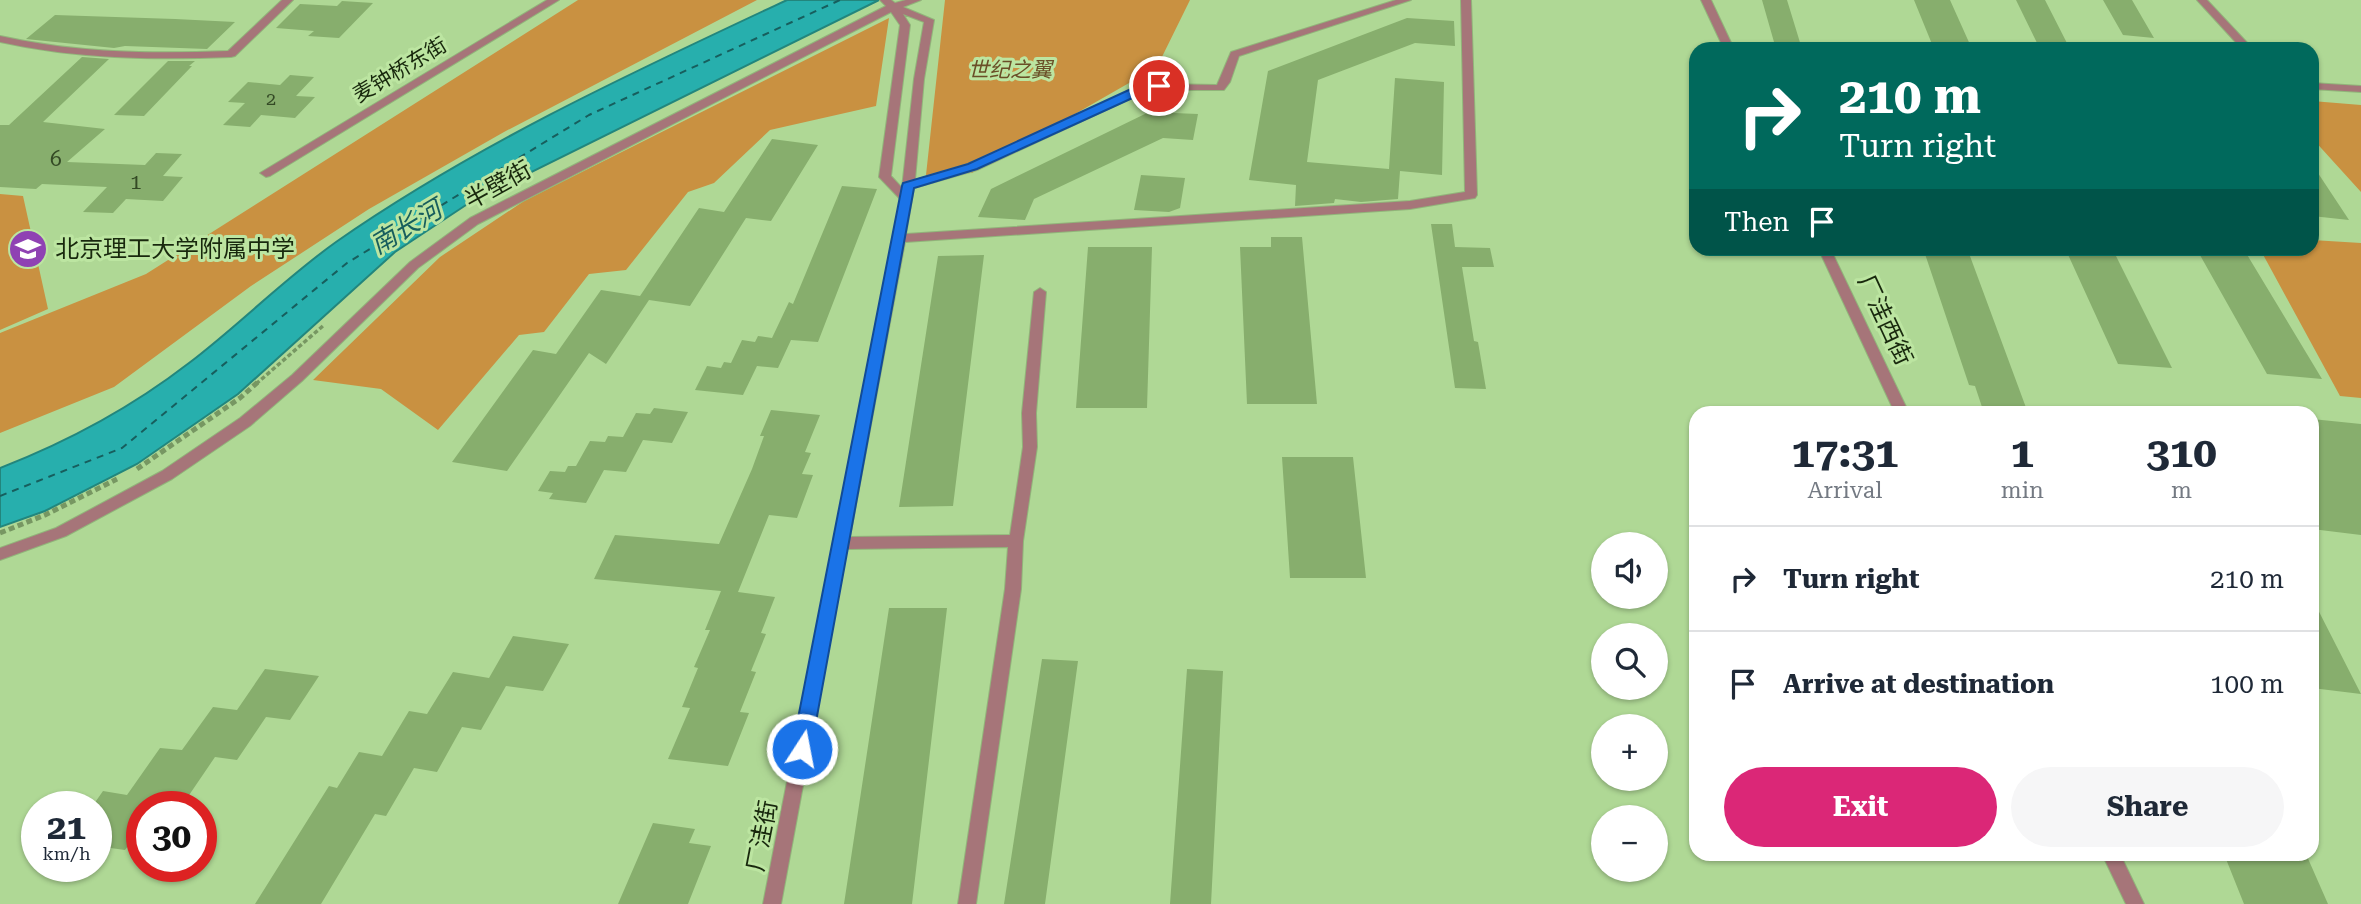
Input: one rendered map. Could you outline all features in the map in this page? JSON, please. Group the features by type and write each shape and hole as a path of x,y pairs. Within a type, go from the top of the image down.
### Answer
{"street":[{"path":"0,39 27,46 114,53 231,54 288,0"},
{"name":"麦钟桥东街","path":"266,173 554,0"},
{"name":"半壁街","path":"0,554 61,531 167,475 245,422 297,378 414,265 474,221 889,3 916,0"},
{"path":"889,3 905,25 885,177 908,192 973,167 1135,92 1159,86 1220,88 1225,82 1235,54 1406,0"},
{"path":"899,238 1410,205 1471,195 1466,0"},
{"path":"1706,0 1726,42"},
{"path":"2202,0 2241,42"},
{"name":"厂洼街","path":"772,904 908,192 919,79 929,20 889,3"},
{"path":"2319,86 2361,89"},
{"name":"厂洼西街","path":"1828,256 1899,406"},
{"path":"967,904 1013,589 1016,541 1030,447 1029,413 1041,292"},
{"path":"841,542 1016,541"},
{"path":"2114,861 2135,904"}],"green space":[{"path":"578,0 757,0 504,132 369,209 251,286 114,387 0,433 0,333 146,274"},
{"name":"世纪之翼","path":"945,0 1190,0 1157,67 972,173 926,175"},
{"path":"889,18 876,106 770,130 714,183 688,192 626,270 589,274 544,332 519,335 438,430 381,389 313,380 440,257 524,201"},
{"path":"2319,102 2361,105 2361,192 2319,146"},
{"name":"北京理工大学附属中学","path":"0,194 23,196 48,309 0,330"},
{"path":"2319,240 2361,243 2361,398 2340,396 2264,256 2319,256"}],"water":[{"name":"南长河","path":"787,0 879,0 469,203 395,252 238,394 137,464 45,511 0,527 0,468 74,435 145,394 208,348 336,242 443,173 499,142 613,83"}],"building":[{"path":"1762,0 1787,0 1800,42 1774,42"},
{"path":"1914,0 1950,0 1969,42 1931,42"},
{"path":"2016,0 2045,0 2066,42 2037,42"},
{"path":"2103,0 2132,0 2154,38 2123,35"},
{"path":"342,1 373,3 339,38 308,36 314,31 276,28 300,4 337,6"},
{"path":"55,15 235,22 207,49 125,46 114,48 26,39"},
{"path":"1407,18 1454,21 1455,46 1415,43 1318,80 1307,162 1389,169 1395,78 1444,82 1442,175 1400,171 1398,199 1361,202 1335,199 1334,203 1295,206 1296,185 1249,180 1268,71"},
{"path":"82,57 109,59 43,122 105,129 67,162 145,165 156,153 182,154 163,176 183,177 163,201 126,199 113,213 83,212 107,187 42,184 36,189 0,187 0,125 9,125"},
{"path":"168,61 195,61 144,116 114,115"},
{"path":"290,75 314,77 296,96 315,97 295,118 261,115 250,127 223,125 245,103 228,102 248,82 280,85"},
{"path":"1149,112 1198,114 1193,140 1163,138 1034,199 1025,220 978,217 991,189"},
{"path":"772,139 818,145 771,221 746,218 690,306 649,300 606,364 589,353 507,471 452,462 533,350 556,354 601,290 640,296 699,208 724,212"},
{"path":"1141,175 1185,178 1180,208 1169,212 1134,210"},
{"path":"2319,175 2349,220 2319,217"},
{"path":"842,186 877,189 818,342 791,340 778,368 757,366 743,395 695,390 707,366 721,368 724,362 731,363 742,340 755,342 758,336 772,338 789,302 793,304"},
{"path":"1431,224 1452,224 1455,247 1490,248 1494,267 1462,267 1474,341 1478,342 1486,389 1455,388"},
{"path":"1271,237 1302,237 1317,404 1247,404 1240,247 1271,247"},
{"path":"1088,247 1152,247 1147,408 1076,408"},
{"path":"984,255 953,506 899,507 938,256"},
{"path":"1926,256 1970,256 2025,406 1982,406 1975,386 1969,385"},
{"path":"2069,256 2116,256 2172,368 2118,364"},
{"path":"2201,256 2248,256 2322,379 2267,374"},
{"path":"654,408 688,412 672,443 643,440 626,472 604,470 586,503 549,499 553,493 538,491 550,471 565,472 568,466 576,466 590,441 605,442 608,436 623,437 636,413 650,414"},
{"path":"771,410 820,415 805,452 811,453 802,474 813,475 797,518 769,515 738,592 775,597 761,633 766,634 751,671 756,672 740,712 749,713 728,766 668,759 690,708 682,707 698,668 694,667 710,630 705,630 721,591 594,579 615,535 719,544 752,469 764,436 760,436"},
{"path":"2319,420 2361,424 2361,535 2319,530"},
{"path":"1282,457 1353,457 1366,578 1290,578"},
{"path":"889,608 947,608 912,904 844,904"},
{"path":"2319,612 2361,694 2319,689"},
{"path":"513,636 569,644 543,691 506,686 481,730 462,727 437,772 414,768 386,816 375,814 321,904 255,904 329,786 337,788 359,752 382,756 409,711 427,714 453,672 489,678"},
{"path":"1042,659 1078,661 1045,904 1004,904"},
{"path":"265,669 319,676 290,720 266,717 237,760 215,757 192,791 130,791 160,748 182,750 213,707 237,710"},
{"path":"1187,669 1223,671 1211,904 1170,904"},
{"path":"112,792 126,795 125,850 112,848"},
{"path":"653,823 695,829 689,843 711,846 688,904 618,904"},
{"path":"2227,861 2309,861 2328,904 2244,904"}],"ferry route":[{"path":"0,496 122,448 347,263 589,115 840,0"}],"place":[{"name":"北京理工大学附属中学","path":"28,249"}],"route":[{"path":"802,749 908,186 973,167 1135,92 1159,86"}]}
